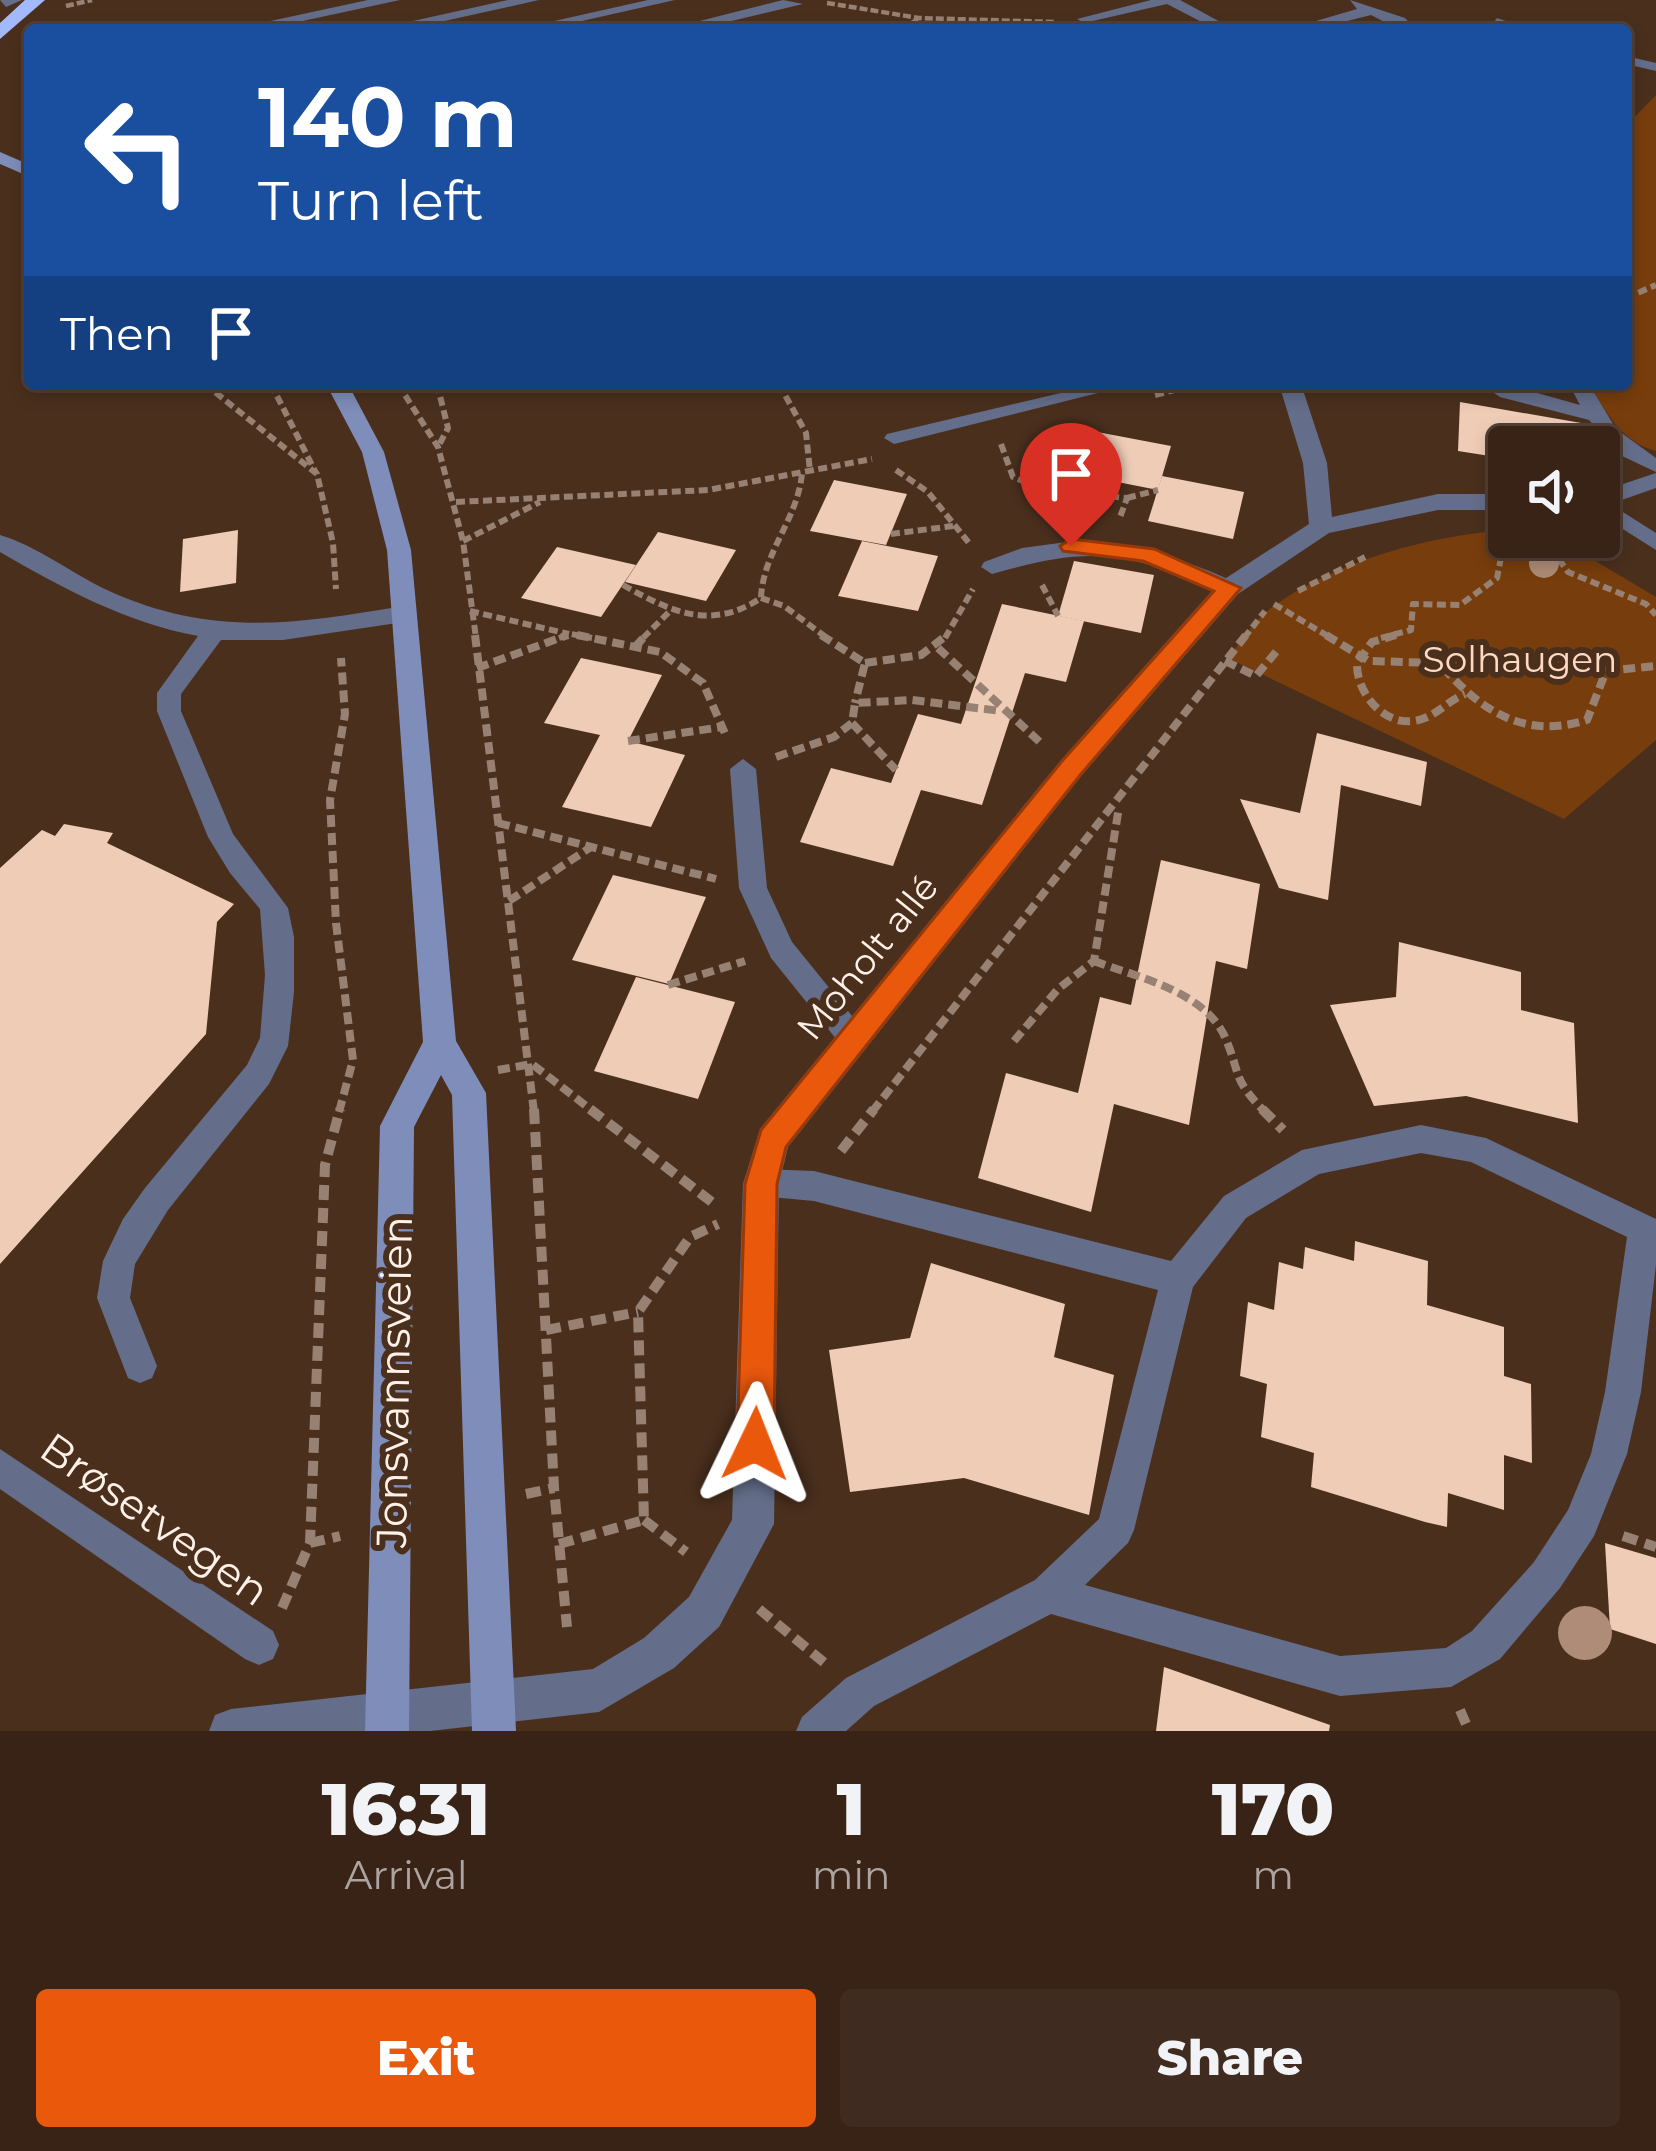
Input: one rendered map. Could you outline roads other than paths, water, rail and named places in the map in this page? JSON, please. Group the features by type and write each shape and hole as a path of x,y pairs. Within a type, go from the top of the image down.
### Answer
{"highway":[{"path":"0,33 36,0"}],"street":[{"path":"268,24 392,0"},
{"path":"402,24 466,6 531,0"},
{"path":"1350,0 1400,24"},
{"path":"698,24 793,2"},
{"path":"1317,24 1372,10"},
{"name":"Jonsvannsveien","path":"341,390 373,452 388,499 404,614 440,1043 469,1093 494,1717"},
{"path":"1293,390 1315,463 1321,527"},
{"path":"1620,494 1656,480"},
{"name":"Moholt allé","path":"231,1731 494,1717 598,1690 659,1653 704,1612 753,1524 761,1184 772,1140 851,1036 1072,767 1229,588 1321,527 1438,502 1488,502"},
{"name":"Jonsvannsveien","path":"387,1722 397,1126 440,1043"}],"lane":[{"path":"550,24 668,0"},
{"path":"1084,20 1168,0 1216,24"},
{"path":"1497,22 1502,24"},
{"path":"891,447 1102,390"},
{"path":"1508,390 1592,414"},
{"path":"1582,390 1592,414 1619,444 1656,466"},
{"path":"1620,517 1656,543"},
{"path":"0,542 108,599 214,632 322,626 404,614"},
{"path":"992,566 1024,551 1071,546 1146,554 1229,588"},
{"path":"140,1366 112,1291 118,1265 145,1218 250,1087 275,1043 279,1010 275,970 280,938 270,893 229,851 169,711 169,693 214,632"},
{"path":"743,769 753,888 781,950 851,1036"},
{"path":"816,1731 860,1692 1048,1594 1115,1530 1178,1279 1235,1207 1313,1160 1421,1139 1475,1148 1650,1231 1609,1454 1581,1523 1547,1575 1486,1645 1451,1667 1340,1676 1048,1594"},
{"path":"761,1184 814,1186 1178,1279"},
{"name":"Brøsetvegen","path":"0,1467 259,1645"}],"park label":[{"name":"Solhaugen","path":"1520,659"}]}
